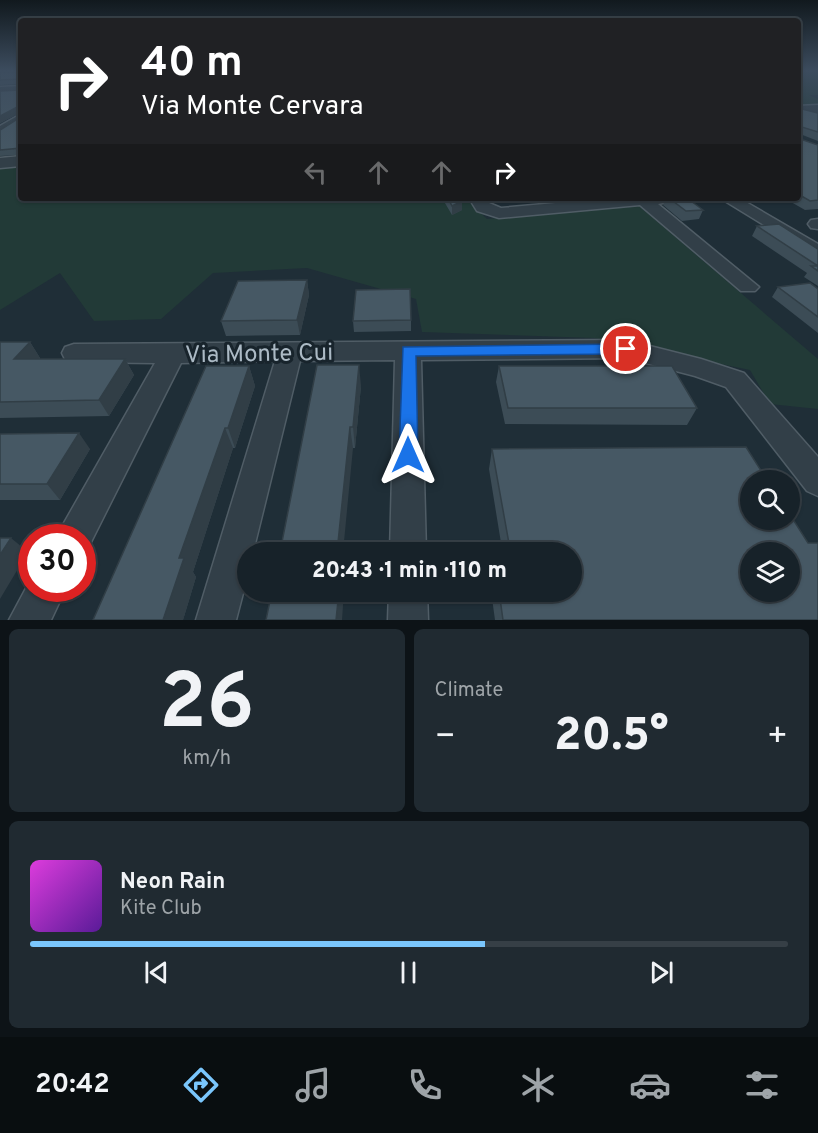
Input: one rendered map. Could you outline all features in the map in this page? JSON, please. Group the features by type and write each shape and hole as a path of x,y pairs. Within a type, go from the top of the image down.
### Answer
{"street":[{"path":"801,110 818,110"},
{"path":"801,111 818,116"},
{"path":"0,132 18,119"},
{"path":"0,163 18,161"},
{"path":"479,201 483,207 499,213 622,201"},
{"path":"644,201 748,287"},
{"path":"733,201 818,252"},
{"name":"Via Monte Cui","path":"74,352 173,354 626,349 701,368 735,380 818,481"},
{"path":"408,351 408,542"},
{"path":"216,620 290,352"},
{"name":"Via Monte Cui","path":"81,524 173,354"},
{"path":"29,620 39,602"},
{"path":"408,602 408,620"}],"green space":[{"path":"801,99 818,99 818,107 801,108"},
{"path":"18,164 18,201 419,201 421,203 468,201 487,219 639,206 818,359 818,409 770,404 750,370 594,338 422,332 416,299 307,268 213,273 161,319 94,321 60,273 0,310 0,165"}],"building":[{"path":"0,99 18,99 18,107 0,116"},
{"path":"801,109 818,113 818,132 802,127"},
{"path":"18,119 18,148 0,150 0,130"},
{"path":"801,139 818,145 818,200 810,201 801,196"},
{"path":"450,201 462,201 452,206"},
{"path":"673,201 691,201 703,210 686,211"},
{"path":"779,224 818,249 818,266 757,226"},
{"path":"307,280 297,320 221,321 238,281"},
{"path":"810,283 818,289 818,317 778,287"},
{"path":"410,289 411,320 353,321 356,290"},
{"path":"0,342 30,342 14,359 125,359 99,400 0,402"},
{"path":"317,365 359,365 338,542 282,542"},
{"path":"206,366 249,366 179,558 184,558 163,620 93,620"},
{"path":"499,366 672,366 697,408 508,408"},
{"path":"79,433 47,484 0,484 0,434"},
{"path":"746,447 761,470 740,470 740,530 800,530 808,543 818,543 818,620 503,620 501,602 582,602 582,542 509,542 492,449"},
{"path":"0,538 11,538 0,555"},
{"path":"270,602 338,602 336,620 266,620"}],"route":[{"path":"408,455 408,351 626,349"}]}
